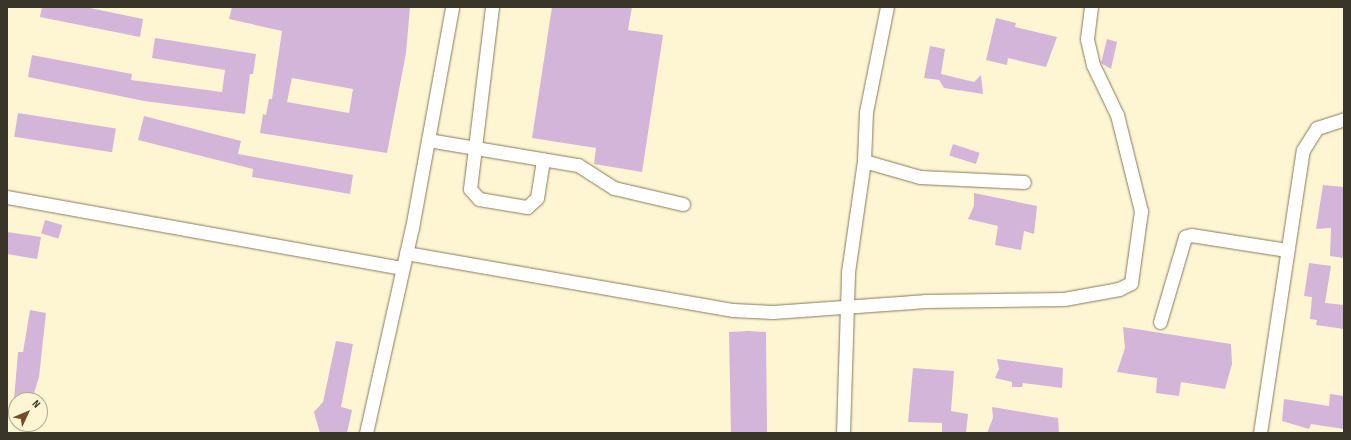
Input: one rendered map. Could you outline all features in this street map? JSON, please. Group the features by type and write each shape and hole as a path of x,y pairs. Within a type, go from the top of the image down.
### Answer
{"street":[{"path":"366,433 406,253 452,7"},
{"path":"492,7 470,190 479,199 526,207 536,198 543,159"},
{"path":"843,433 847,305 864,160 866,112 887,7"},
{"path":"406,253 733,310 773,312 847,305 1064,299 1092,296 1131,283 1141,211 1117,115 1093,65 1087,39 1091,7"},
{"path":"1260,433 1286,250 1303,150 1317,128 1344,119"},
{"path":"428,140 578,165 614,188 683,204"},
{"path":"864,160 920,178 1024,182"},
{"path":"7,197 402,268"},
{"path":"1160,322 1185,237 1191,235 1286,250"}],"building":[{"path":"42,7 85,7 143,19 140,37 40,17"},
{"path":"232,7 410,7 406,53 387,153 260,133 263,114 266,115 269,99 272,99 282,31 229,19","holes":["292,78 353,89 349,113 287,102"]},
{"path":"552,7 632,7 628,30 663,35 642,172 594,164 596,148 532,138"},
{"path":"996,18 1016,23 1015,27 1057,37 1046,67 1008,58 1007,65 986,60"},
{"path":"155,38 256,54 253,74 250,74 245,114 144,101 28,77 32,55 132,74 131,80 222,92 225,70 152,58"},
{"path":"1107,39 1117,42 1111,69 1101,63"},
{"path":"930,46 945,49 941,74 974,82 981,75 983,94 944,88 939,80 924,78"},
{"path":"18,113 116,128 112,152 14,137"},
{"path":"144,116 241,141 238,154 353,175 350,194 252,177 253,169 138,140"},
{"path":"953,144 980,153 976,164 949,155"},
{"path":"1323,185 1344,187 1344,258 1330,256 1331,228 1316,229"},
{"path":"974,193 1037,206 1034,234 1024,231 1021,250 995,245 998,226 968,219 974,206"},
{"path":"45,220 62,225 58,238 41,233"},
{"path":"7,232 41,237 37,259 7,254"},
{"path":"1309,263 1331,266 1325,303 1344,305 1344,329 1316,325 1317,320 1310,319 1312,297 1304,296"},
{"path":"30,310 46,313 39,377 34,392 15,392 18,352 23,352"},
{"path":"1123,327 1231,344 1232,364 1225,389 1181,382 1179,396 1156,393 1157,378 1117,372 1125,348"},
{"path":"729,332 766,332 767,433 731,433"},
{"path":"336,341 353,344 341,407 352,410 347,433 320,433 314,412 323,402"},
{"path":"997,359 1063,368 1062,388 1023,383 1022,387 1012,387 1012,382 995,378 999,369"},
{"path":"913,368 954,371 951,411 968,414 966,433 942,433 942,423 908,422"},
{"path":"1330,394 1344,396 1344,429 1311,424 1309,429 1282,421 1284,399 1329,406"},
{"path":"992,407 1058,418 1059,433 987,433 993,418"}]}
